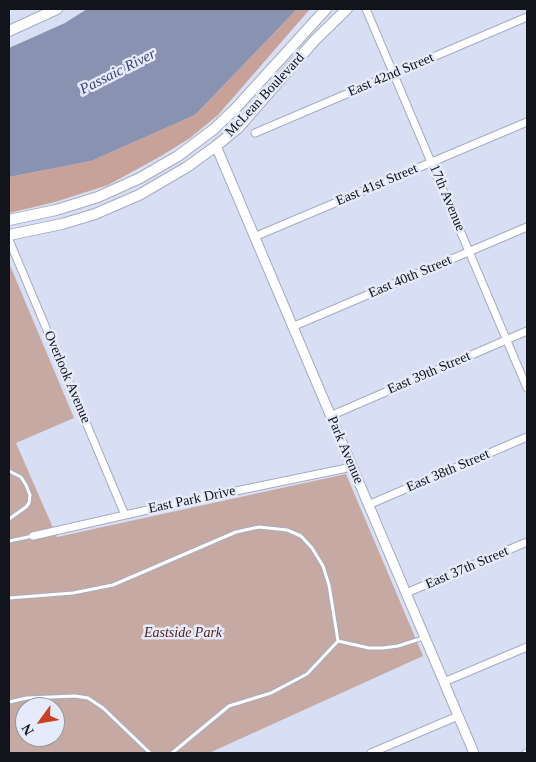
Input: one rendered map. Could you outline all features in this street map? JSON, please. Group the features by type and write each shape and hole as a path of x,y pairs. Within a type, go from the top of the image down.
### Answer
{"main road":[{"path":"9,31 56,9"},
{"name":"McLean Boulevard","path":"9,220 56,210 98,197 140,178 178,156 214,129 235,109 326,9"},
{"name":"McLean Boulevard","path":"9,236 71,222 122,204 173,177 216,146 251,114 315,40 347,9"}],"street":[{"name":"17th Avenue","path":"366,9 527,388"},
{"name":"East 42nd Street","path":"255,133 527,17"},
{"name":"East 41st Street","path":"254,237 527,122"},
{"name":"Park Avenue","path":"216,146 474,753"},
{"name":"East 40th Street","path":"292,327 527,227"},
{"name":"Overlook Avenue","path":"9,240 125,514"},
{"name":"East 39th Street","path":"330,416 527,332"},
{"name":"East 38th Street","path":"368,505 527,438"},
{"name":"East Park Drive","path":"33,536 125,514 352,467"},
{"name":"East 37th Street","path":"406,593 527,542"},
{"path":"444,682 527,647"},
{"path":"371,753 458,716"}],"lane":[{"path":"9,471 21,477 30,495 29,503 26,507 9,519"},
{"path":"9,598 73,593 113,585 236,532 259,527 287,530 301,536 312,548 323,566 329,585 338,641"},
{"path":"9,541 33,536"},
{"path":"338,641 369,648 382,648 406,644 424,637"},
{"path":"172,753 229,706 271,693 307,674 338,641"},
{"path":"9,702 27,698 75,696 88,698 103,708 150,753"}],"green space":[{"name":"Eastside Park","path":"9,263 74,418 16,443 57,537 346,474 423,656 209,753 9,753"}],"shaded area":[{"path":"297,9 310,9 218,115 190,138 108,185 55,202 9,213 9,177 91,161 195,115"}],"water":[{"name":"Passaic River","path":"87,9 297,9 195,115 91,161 9,177 9,48 65,23"}]}
